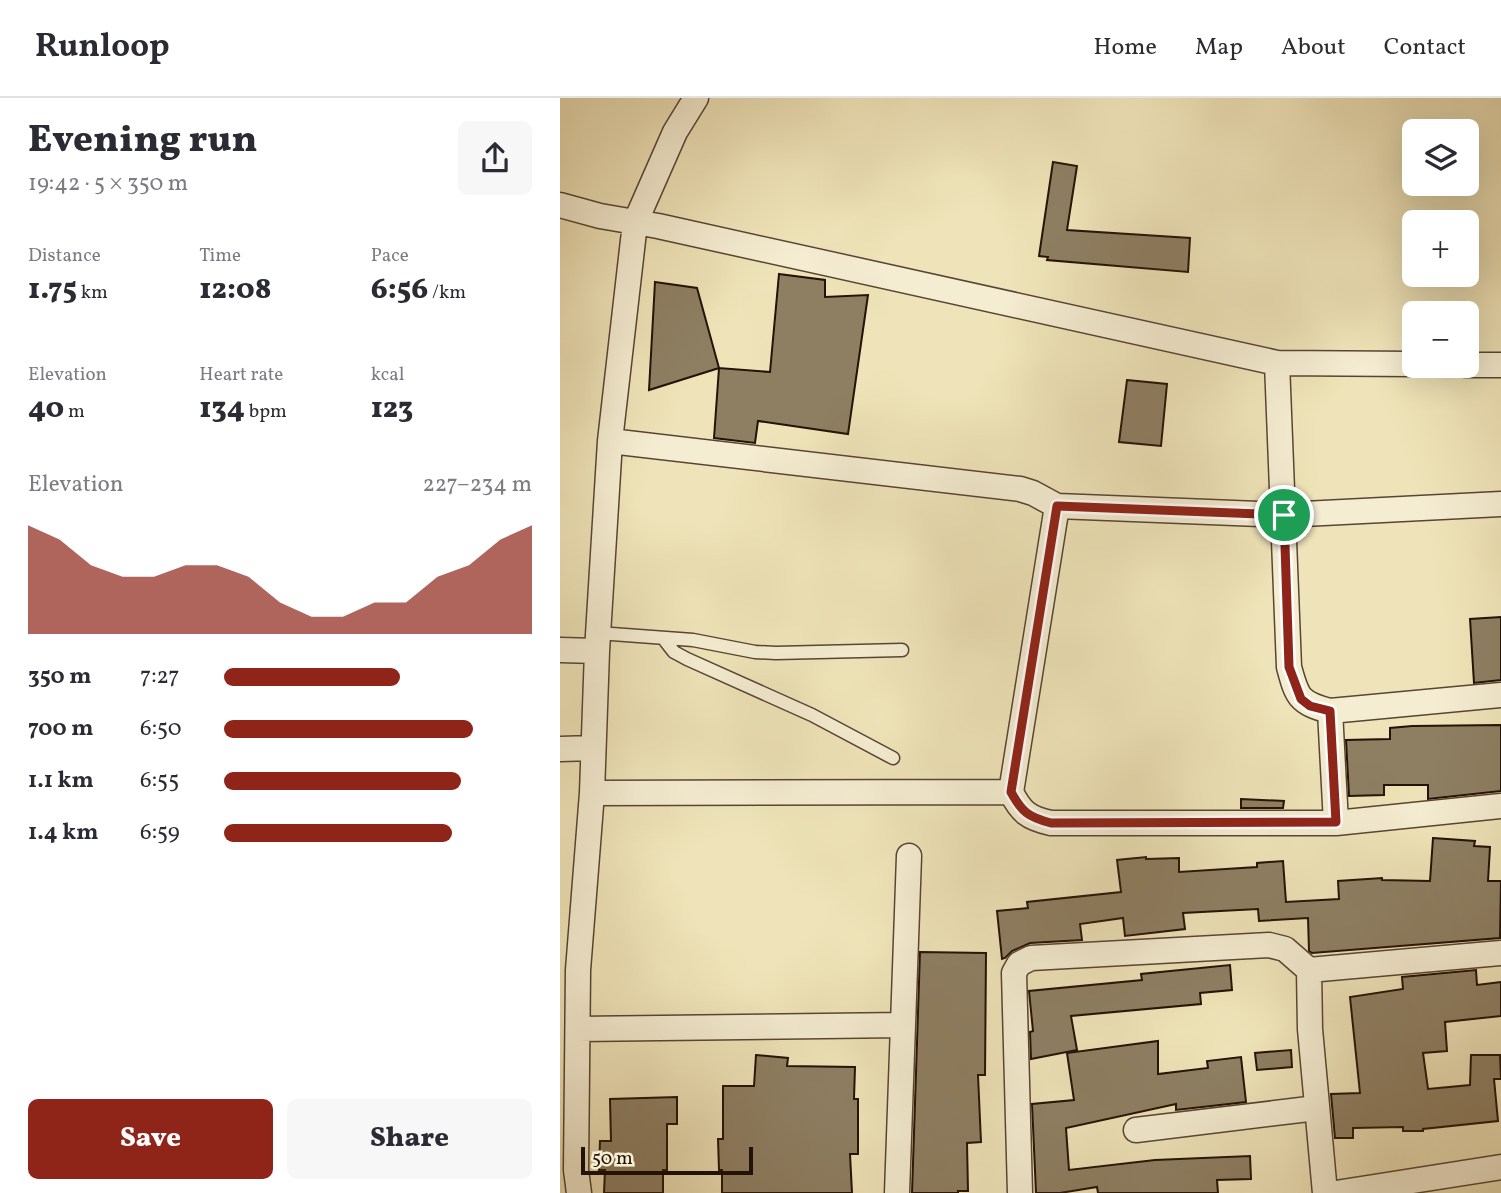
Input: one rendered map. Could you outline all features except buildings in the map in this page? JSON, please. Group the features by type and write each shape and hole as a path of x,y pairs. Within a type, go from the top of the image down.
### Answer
{"street":[{"path":"572,1178 578,1029 569,970 592,793 610,442 635,223 675,132 696,98"},
{"path":"560,205 1277,363 1402,364"},
{"path":"1277,363 1289,667 1301,699 1310,706 1330,711 1501,695"},
{"path":"1479,365 1501,365"},
{"path":"610,442 1020,489 1057,506 1284,515 1501,504"},
{"path":"1057,506 1011,792 1020,809 1036,819 1051,823 1336,822 1501,806"},
{"path":"560,650 598,642"},
{"path":"1330,711 1336,822"},
{"path":"560,749 593,748"},
{"path":"592,793 1011,792"},
{"path":"897,1193 909,856"},
{"path":"1020,1193 1014,973 1019,964 1031,958 1269,945 1285,949 1310,970 1501,953"},
{"path":"1310,970 1310,1029 1325,1193"},
{"path":"578,1029 903,1025"},
{"path":"1136,1130 1317,1108"},
{"path":"1336,1193 1501,1167"}],"lane":[{"path":"598,642 663,638 776,653 902,650"},
{"path":"663,638 674,652 687,659 812,715 893,758"}],"route":[{"path":"1057,506 1284,515 1289,667 1295,689 1301,699 1310,706 1330,711 1336,822 1051,823 1036,819 1020,809 1011,792 1057,506"}]}
